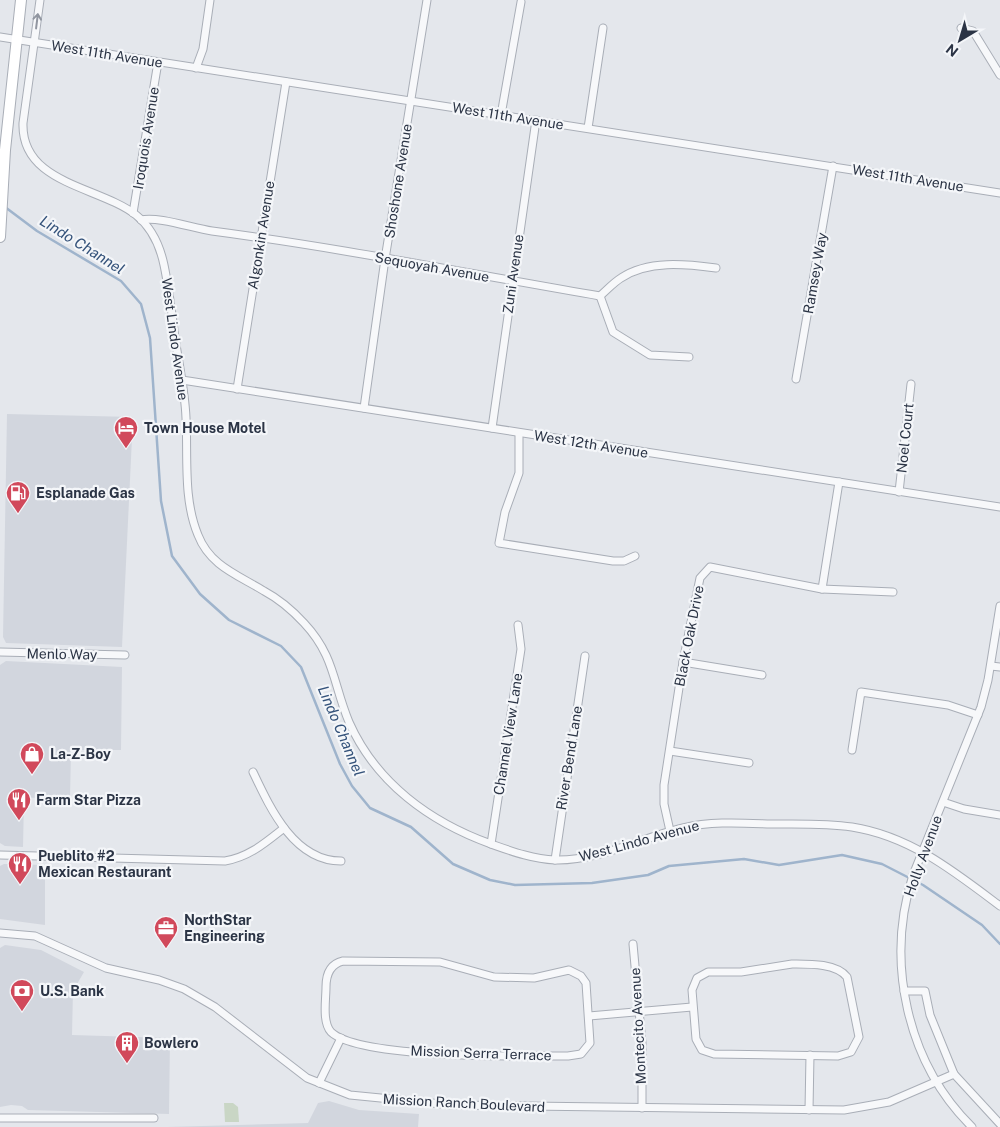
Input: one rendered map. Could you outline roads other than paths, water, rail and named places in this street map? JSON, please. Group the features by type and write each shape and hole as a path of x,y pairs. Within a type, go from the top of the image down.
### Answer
{"main road":[{"path":"0,232 15,39 21,0"}],"street":[{"name":"West Lindo Avenue","path":"40,0 23,123 23,137 27,149 39,164 58,177 133,212 155,238 163,262 182,380 190,507 196,532 206,550 226,570 281,601 312,632 331,662 346,714 358,739 370,758 389,780 432,817 455,830 527,856 555,860 593,856 670,831 720,823 840,825 876,832 923,852 946,866 1000,906"},
{"path":"196,68 203,48 210,0"},
{"name":"Shoshone Avenue","path":"364,408 385,259 427,0"},
{"path":"501,115 521,2"},
{"path":"588,128 603,28"},
{"path":"961,28 973,31 1000,75"},
{"name":"West 11th Avenue","path":"0,37 1000,193"},
{"name":"Iroquois Avenue","path":"133,212 158,62"},
{"name":"Algonkin Avenue","path":"237,389 286,82"},
{"name":"Zuni Avenue","path":"492,428 536,120"},
{"name":"Ramsey Way","path":"796,379 833,166"},
{"name":"Sequoyah Avenue","path":"141,220 150,218 189,228 261,237 600,296"},
{"path":"689,357 650,354 613,332 600,296 622,277 647,268 680,264 716,268"},
{"name":"West 12th Avenue","path":"182,380 1000,507"},
{"name":"Noel Court","path":"899,492 911,384"},
{"path":"519,433 520,469 504,512 499,543 613,561 624,561 635,556"},
{"path":"822,589 839,482"},
{"name":"Black Oak Drive","path":"670,831 664,792 683,662 700,578 710,567 822,589 893,592"},
{"name":"Holly Avenue","path":"972,1127 937,1082 916,1038 904,991 901,954 903,914 910,883 978,715 990,666 1000,606"},
{"name":"Channel View Lane","path":"491,844 521,649 518,625"},
{"name":"Menlo Way","path":"0,652 125,655"},
{"name":"River Bend Lane","path":"555,860 585,656"},
{"path":"683,662 762,675"},
{"path":"990,666 1000,667"},
{"path":"852,750 861,692 948,705 978,715"},
{"path":"670,751 748,762"},
{"path":"253,772 267,801 284,828 316,855 328,860 341,860"},
{"path":"943,802 964,809 1000,814"},
{"path":"0,855 225,860 241,857 256,850 284,828"},
{"name":"Mission Ranch Boulevard","path":"0,933 35,936 106,968 159,980 184,989 207,1001 297,1071 318,1083 358,1096 440,1104 844,1110 872,1106 898,1099 954,1074"},
{"name":"Montecito Avenue","path":"633,944 642,1048 642,1108"},
{"name":"Mission Serra Terrace","path":"343,961 440,962 494,977 534,978 569,970 578,973 584,979 589,1016 590,1043 584,1052 574,1056 455,1055 375,1048 341,1038 330,1030 326,1022 326,988 329,970 335,964 343,961"},
{"path":"792,964 836,969 844,974 848,982 858,1041 851,1052 843,1055 714,1054 706,1052 699,1047 696,1039 692,1007 692,985 704,973 741,972 792,964"},
{"path":"904,991 925,991 930,1015 954,1074 1000,1124"},
{"path":"589,1016 692,1007"},
{"path":"318,1083 341,1038"},
{"path":"809,1110 810,1055"},
{"path":"0,1118 154,1118"}],"waterway":[{"name":"Lindo Channel","path":"5,207 37,231 121,281 141,304 150,338 161,501 172,556 200,594 229,620 281,646 301,667 340,764 352,786 370,808 411,827 453,864 490,880 515,885 592,883 648,875 669,866 744,859 779,865 842,855 882,864 923,885 982,925 1000,944"}],"place":[{"name":"Town House Motel","path":"126,449"},
{"name":"Esplanade Gas","path":"18,514"},
{"name":"La-Z-Boy","path":"32,775"},
{"name":"Farm Star Pizza","path":"19,821"},
{"name":"Pueblito #2 Mexican Restaurant","path":"20,885"},
{"name":"NorthStar Engineering","path":"166,949"},
{"name":"U.S. Bank","path":"22,1012"},
{"name":"Bowlero","path":"127,1064"}]}
